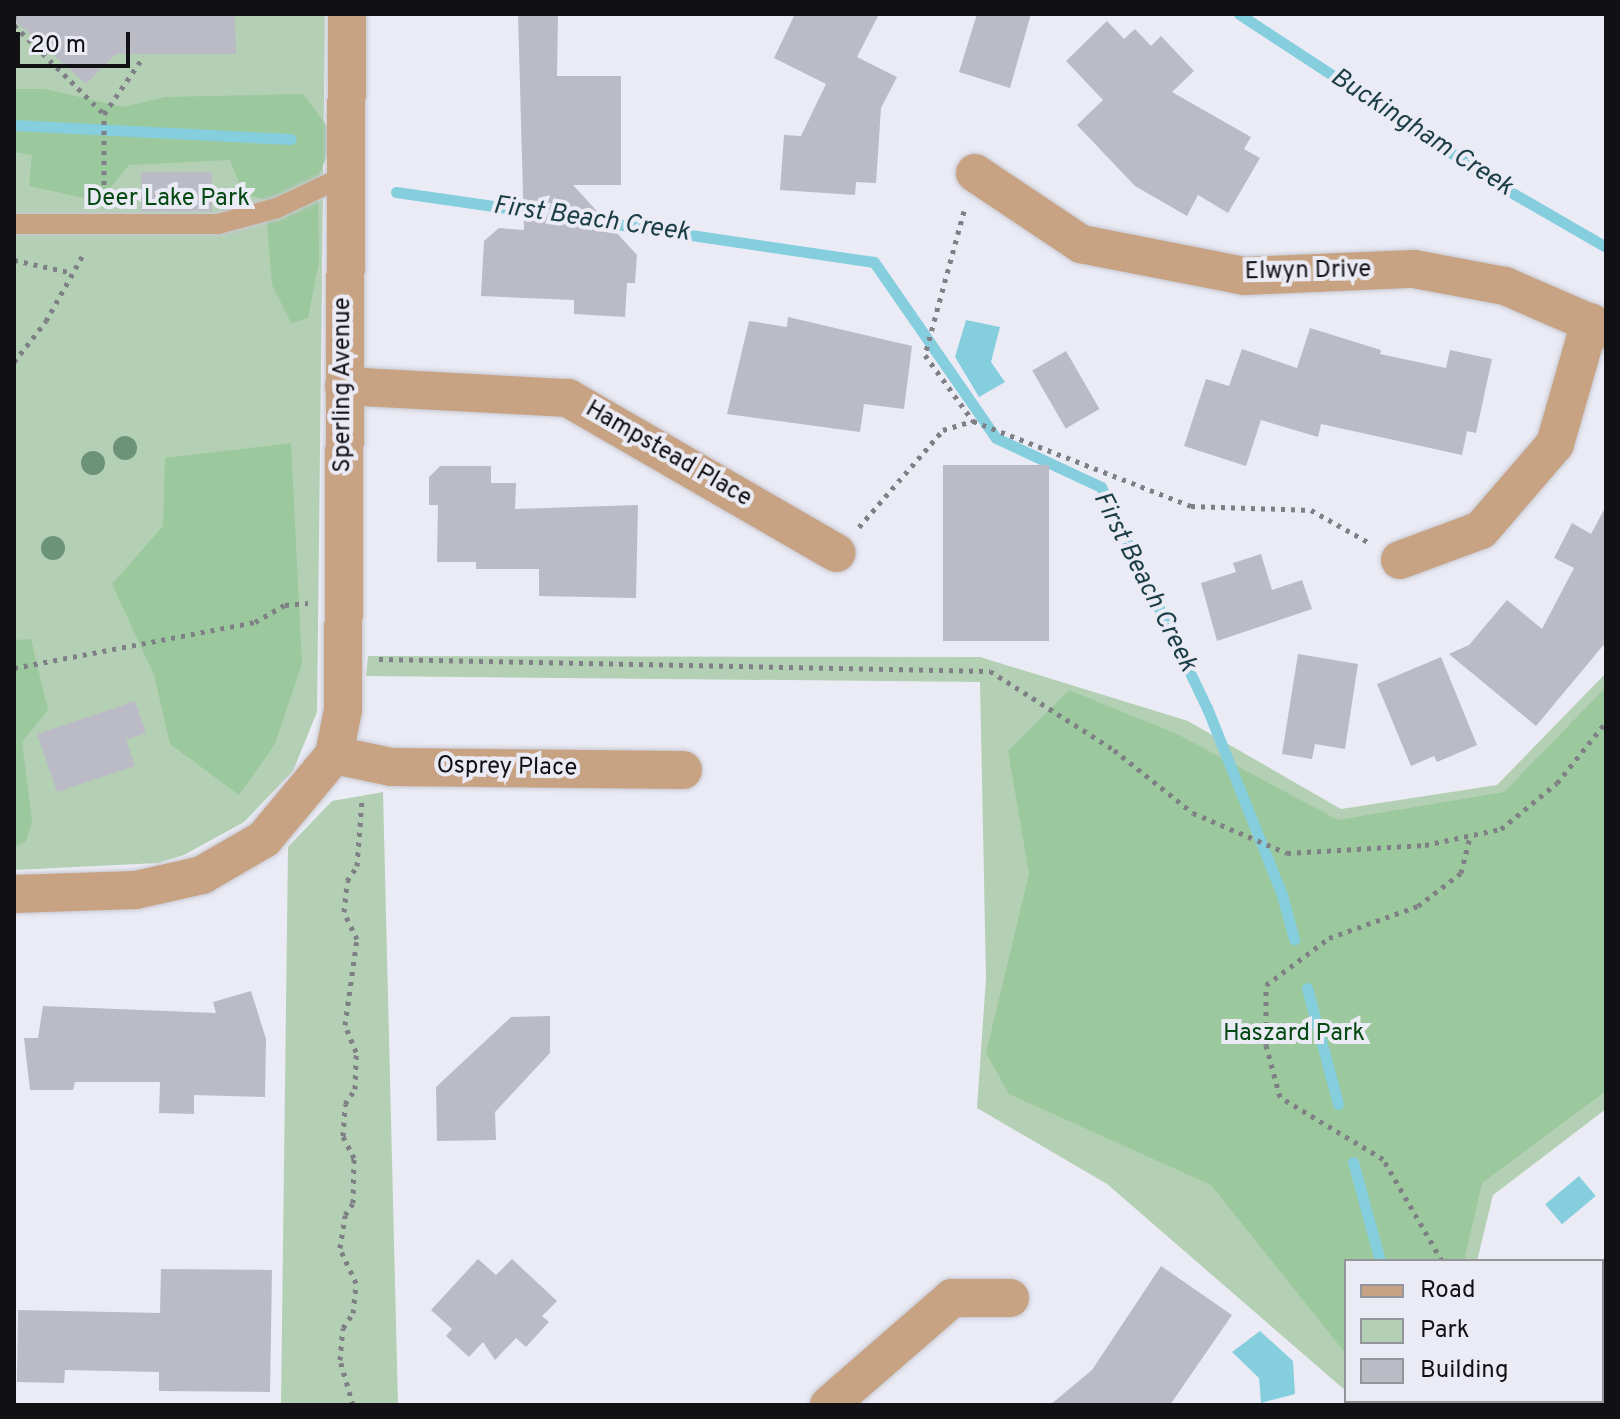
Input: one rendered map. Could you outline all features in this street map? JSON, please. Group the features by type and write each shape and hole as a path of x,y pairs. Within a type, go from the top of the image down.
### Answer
{"street":[{"name":"Sperling Avenue","path":"334,755 343,710 347,14"},
{"name":"Elwyn Drive","path":"975,173 1081,244 1244,276 1414,269 1505,286 1598,326"},
{"path":"1400,560 1481,530 1555,444 1598,326"},
{"name":"Hampstead Place","path":"344,386 568,398 836,553"},
{"path":"14,894 136,890 202,875 264,839 334,755"},
{"name":"Osprey Place","path":"334,755 391,767 683,770"},
{"path":"829,1405 952,1298 1010,1298"}],"lane":[{"path":"14,224 184,227 247,219 345,176"}],"path":[{"path":"14,14 14,25 104,114"},
{"path":"14,362 73,273 96,227 106,183 104,114 144,56"},
{"path":"975,173 925,355 973,421 1191,506 1311,510 1400,560"},
{"path":"14,260 73,273"},
{"path":"836,553 943,430 973,421"},
{"path":"14,668 255,622 285,605 305,604"},
{"path":"378,659 990,671 1114,750 1193,813 1287,853 1470,837 1501,829 1557,783 1606,722"},
{"path":"353,1405 340,1360 343,1328 353,1313 356,1283 340,1248 345,1215 353,1203 354,1158 343,1136 345,1104 355,1089 356,1052 345,1025 357,939 344,912 347,881 357,866 362,797"},
{"path":"1441,1259 1383,1159 1280,1097 1266,1045 1266,985 1329,938 1418,906 1461,873 1470,837"}],"green space":[{"name":"Deer Lake Park","path":"14,14 325,14 317,712 293,771 244,822 184,855 158,863 14,870"},
{"path":"14,89 45,89 123,107 165,97 303,94 335,137 318,177 319,262 308,318 291,323 272,285 265,200 243,193 230,160 129,165 106,193 88,199 29,186 32,155 14,152"},
{"path":"291,443 302,664 275,744 239,795 170,744 154,675 112,584 163,526 165,458"},
{"path":"31,639 48,710 22,742 32,822 26,841 14,848 14,640"},
{"name":"Haszard Park","path":"368,656 980,657 1188,721 1341,809 1497,785 1606,673 1606,1109 1493,1195 1477,1259 1344,1259 1344,1389 1107,1184 977,1108 986,978 980,682 366,676"},
{"name":"Haszard Park","path":"1606,687 1606,1091 1482,1183 1464,1259 1344,1259 1344,1351 1211,1185 1009,1094 986,1053 1029,874 1008,751 1069,690 1177,734 1338,820 1504,792"},
{"path":"383,792 398,1405 281,1405 288,847 332,801"}],"water":[{"path":"966,320 1000,327 991,362 1005,382 979,397 955,357"},
{"path":"1579,1176 1596,1196 1562,1224 1545,1204"},
{"path":"1260,1331 1293,1361 1295,1394 1261,1403 1259,1378 1232,1352"}],"building":[{"path":"14,14 235,14 236,54 116,54 86,84 14,20"},
{"path":"518,14 558,14 557,76 621,76 621,185 573,185 637,255 635,283 627,283 625,317 574,314 574,300 481,296 484,241 499,228 524,230"},
{"path":"795,14 879,14 857,57 897,77 881,108 876,183 856,182 855,195 780,190 784,135 801,136 826,84 774,58"},
{"path":"977,14 1031,14 1010,88 959,72"},
{"path":"1107,21 1124,39 1135,29 1151,46 1161,36 1194,71 1172,92 1251,137 1244,149 1260,158 1228,213 1198,195 1187,216 1135,186 1077,125 1103,100 1066,61"},
{"path":"141,172 212,172 212,211 141,211"},
{"path":"788,317 912,346 904,409 864,404 860,432 727,414 749,321 787,327"},
{"path":"1310,328 1381,350 1380,354 1446,368 1450,350 1492,359 1476,433 1467,431 1462,455 1321,424 1318,437 1261,420 1246,466 1184,446 1206,379 1229,386 1242,349 1297,368"},
{"path":"1066,351 1100,409 1066,429 1032,371"},
{"path":"943,465 1049,465 1049,641 943,641"},
{"path":"440,466 491,466 491,483 516,483 515,509 638,505 636,598 539,596 539,569 476,569 476,562 437,562 438,505 429,505 429,477"},
{"path":"1606,506 1606,642 1536,726 1449,654 1469,645 1507,600 1542,629 1574,568 1554,558 1572,523 1591,534"},
{"path":"1261,554 1272,590 1302,580 1312,609 1217,641 1201,583 1236,572 1233,563"},
{"path":"1298,654 1358,664 1345,749 1315,744 1312,759 1282,754"},
{"path":"1441,657 1477,745 1437,762 1434,756 1411,766 1377,684"},
{"path":"135,701 146,733 126,740 135,766 57,792 37,734"},
{"path":"251,991 266,1039 265,1097 194,1095 194,1114 159,1113 160,1082 75,1082 73,1090 30,1090 24,1038 38,1038 43,1006 216,1013 213,1002"},
{"path":"550,1016 550,1053 495,1112 496,1140 437,1141 436,1087 511,1017"},
{"path":"478,1259 496,1275 512,1259 557,1301 542,1316 549,1322 526,1347 516,1338 495,1360 483,1342 469,1357 446,1336 452,1329 431,1310"},
{"path":"1161,1266 1232,1315 1170,1405 1050,1405 1092,1370"},
{"path":"161,1269 272,1270 270,1392 159,1391 159,1372 65,1370 64,1383 17,1382 18,1310 160,1313"}],"waterway":[{"name":"Buckingham Creek","path":"1239,14 1509,191 1606,247"},
{"name":"First Beach Creek","path":"14,125 291,139"},
{"name":"First Beach Creek","path":"396,192 535,212"},
{"name":"First Beach Creek","path":"596,221 874,262 996,438 1101,487 1207,708 1282,895 1294,939"},
{"name":"First Beach Creek","path":"1307,988 1338,1104"},
{"name":"First Beach Creek","path":"1353,1162 1379,1259"}]}
